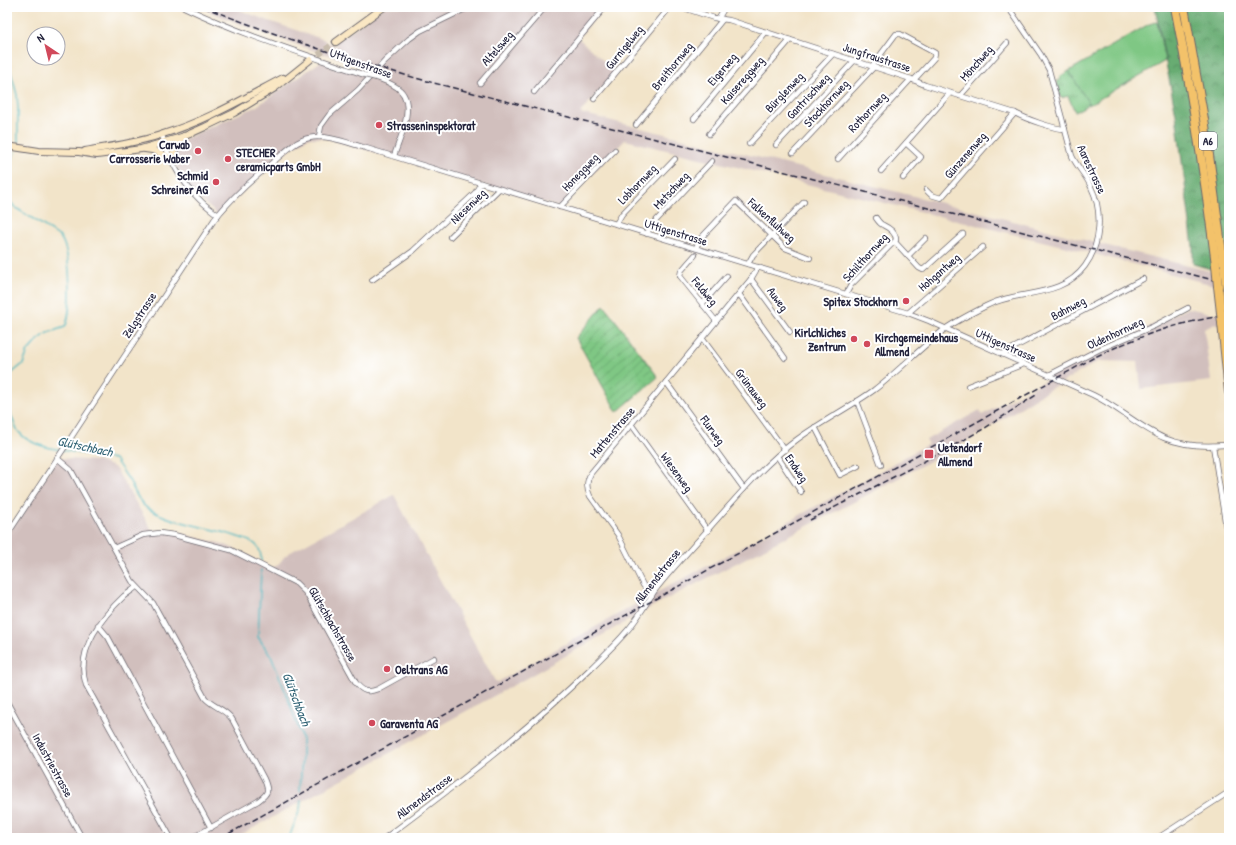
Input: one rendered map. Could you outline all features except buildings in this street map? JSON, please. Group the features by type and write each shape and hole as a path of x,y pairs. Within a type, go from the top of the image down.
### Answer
{"highway":[{"name":"A6","path":"1175,7 1188,69 1196,119 1218,286 1225,311"},
{"name":"A6","path":"1184,7 1206,125 1227,288 1225,311 1222,323 1229,392"}],"main road":[{"path":"336,42 384,7"},
{"path":"7,146 97,155 142,149 185,136 214,123 275,88 310,60"},
{"path":"79,152 129,143 162,135 191,125 218,113 296,70"},
{"path":"142,149 156,150 171,160 177,144 185,136"}],"street":[{"name":"Uttigenstrasse","path":"184,7 246,32 394,85 404,96 407,115 394,156 908,313 1100,398 1164,438 1188,445 1225,445"},
{"path":"319,137 321,126 329,115 358,90 404,43 420,31 469,7"},
{"name":"Altelsweg","path":"480,83 545,7"},
{"path":"534,92 605,7"},
{"name":"Gurnigelweg","path":"594,99 670,7"},
{"name":"Jungfraustrasse","path":"681,7 766,32 925,85 1016,113 1024,118 1059,129 1065,129"},
{"path":"718,19 725,7"},
{"name":"Aarestrasse","path":"945,329 979,309 1001,300 1061,286 1074,277 1086,265 1097,237 1099,225 1098,209 1092,188 1074,161 1052,82 1046,66 1008,7"},
{"name":"Breithornweg","path":"636,125 723,19"},
{"name":"Eigerweg","path":"694,119 766,32"},
{"name":"Stockhornweg","path":"793,153 873,67 896,34 900,34 935,53 934,58 913,80"},
{"name":"Kaisereggweg","path":"709,134 790,40"},
{"name":"Mönchweg","path":"960,96 1007,43"},
{"name":"Bürglenweg","path":"749,144 833,54"},
{"name":"Gantrischweg","path":"776,145 854,61"},
{"name":"Rothornweg","path":"838,159 913,80"},
{"path":"881,171 950,93"},
{"name":"Günzenenweg","path":"926,190 931,195 941,198 1016,113"},
{"path":"162,135 171,160 192,192 200,201 218,215"},
{"name":"Zelgstrasse","path":"7,535 201,238 218,215 240,191 290,148 304,139 319,137 348,143 394,156"},
{"path":"903,178 921,157 906,143"},
{"name":"Honeggweg","path":"560,207 615,150"},
{"name":"Lobhornweg","path":"616,224 622,214 675,159"},
{"name":"Metschweg","path":"647,234 650,227 712,161"},
{"path":"372,280 419,247 475,193 481,183"},
{"name":"Niesenweg","path":"450,237 499,189"},
{"name":"Falkenfluhweg","path":"696,248 700,239 736,201 788,250 810,258"},
{"path":"748,264 753,255 804,202"},
{"name":"Schilthornweg","path":"846,294 852,285 896,240 895,234 876,218"},
{"path":"895,242 919,268 923,270 963,234"},
{"path":"908,256 926,238"},
{"name":"Hohgantweg","path":"908,313 983,246"},
{"name":"Feldweg","path":"695,255 681,271 680,276 716,321"},
{"name":"Mattenstrasse","path":"652,595 643,584 618,535 590,496 587,490 587,479 739,294 758,267"},
{"path":"702,304 727,276"},
{"name":"Auweg","path":"751,278 790,332"},
{"name":"Bahnweg","path":"1002,354 1143,279"},
{"path":"739,294 785,358"},
{"name":"Oldenhornweg","path":"1049,375 1098,350 1154,326 1188,308"},
{"name":"Allmendstrasse","path":"385,838 478,767 547,710 628,630 652,595 744,489 777,456 815,427 880,385 945,329"},
{"name":"Grünauweg","path":"702,338 785,450"},
{"path":"968,386 1024,364"},
{"name":"Flurweg","path":"666,382 744,489"},
{"path":"857,401 881,465"},
{"name":"Wiesenweg","path":"631,424 708,530"},
{"path":"815,427 840,475 858,466"},
{"path":"1213,446 1229,546"},
{"path":"58,456 71,470 132,581 136,587 153,603 205,698 229,716 268,788 266,794 258,801 192,838"},
{"name":"Endweg","path":"777,456 801,492"},
{"name":"Glütschbachstrasse","path":"114,548 143,535 151,533 167,533 231,550 292,581 301,587 306,593 360,689 372,691 378,689 434,658"},
{"path":"136,587 125,595 98,626 92,636 83,672 86,685 170,838"},
{"path":"98,626 103,629 108,637 211,828"},
{"name":"Industriestrasse","path":"7,702 82,838"},
{"path":"1158,838 1229,792"}],"shaded area":[{"path":"197,7 231,7 325,40 326,42 337,46 336,42 384,7 605,7 578,38 616,72 580,113 1229,276 1229,289 1079,250 625,140 560,207 326,138 308,138 284,153 218,215 192,192 166,149 257,106 323,60 365,74 372,69 258,31"},
{"path":"1188,308 1214,314 1229,311 1229,322 1215,324 1204,329 1211,381 1141,389 1138,362 1099,361 1050,389 971,439 852,503 657,604 530,676 235,838 7,838 7,535 57,458 97,461 114,467 152,530 171,531 223,544 272,568 278,565 289,553 394,495 496,683 652,595 882,470 928,444 926,440 980,410 982,415 1048,379 1049,375"}],"green space":[{"path":"1155,7 1229,7 1229,274 1193,264 1193,247 1176,115"},
{"path":"1157,22 1165,61 1089,105 1069,71 1149,24"},
{"path":"1069,71 1089,104 1075,112 1068,96 1061,98 1056,81 1060,80 1059,77"},
{"path":"604,305 658,377 617,412 576,338"}],"waterway":[{"name":"Glütschbach","path":"7,58 17,95 18,143"},
{"name":"Glütschbach","path":"7,168 15,152"},
{"name":"Glütschbach","path":"7,194 12,204 16,208 60,237 67,254 70,281 68,319 65,327 47,333 37,341 28,351 23,364 7,379"},
{"name":"Glütschbach","path":"7,402 16,428 23,437 38,445 115,459 129,480 139,499 147,508 158,514 180,522 227,533 252,542 260,550 261,561"},
{"name":"Glütschbach","path":"261,570 258,637 271,656 302,738 300,791"},
{"name":"Glütschbach","path":"289,838 300,809 301,800"}],"tunnel":[{"path":"311,60 336,42"}],"railway":[{"path":"204,7 261,29 318,48 434,83 1229,284"},
{"path":"221,838 1095,357 1127,342 1160,330 1194,321 1229,315"},
{"path":"810,520 942,452 985,428 1036,395"}],"place":[{"name":"Strasseninspektorat","path":"379,125"},
{"name":"Carwab Carrosserie Waber","path":"198,151"},
{"name":"STECHER ceramicparts GmbH","path":"228,159"},
{"name":"Schmid Schreiner AG","path":"216,182"},
{"name":"Spitex Stockhorn","path":"906,301"},
{"name":"Kirlchliches Zentrum","path":"854,339"},
{"name":"Kirchgemeindehaus Allmend","path":"867,344"},
{"name":"Uetendorf Allmend","path":"929,454"},
{"name":"Oeltrans AG","path":"387,669"},
{"name":"Garaventa AG","path":"372,723"}]}
